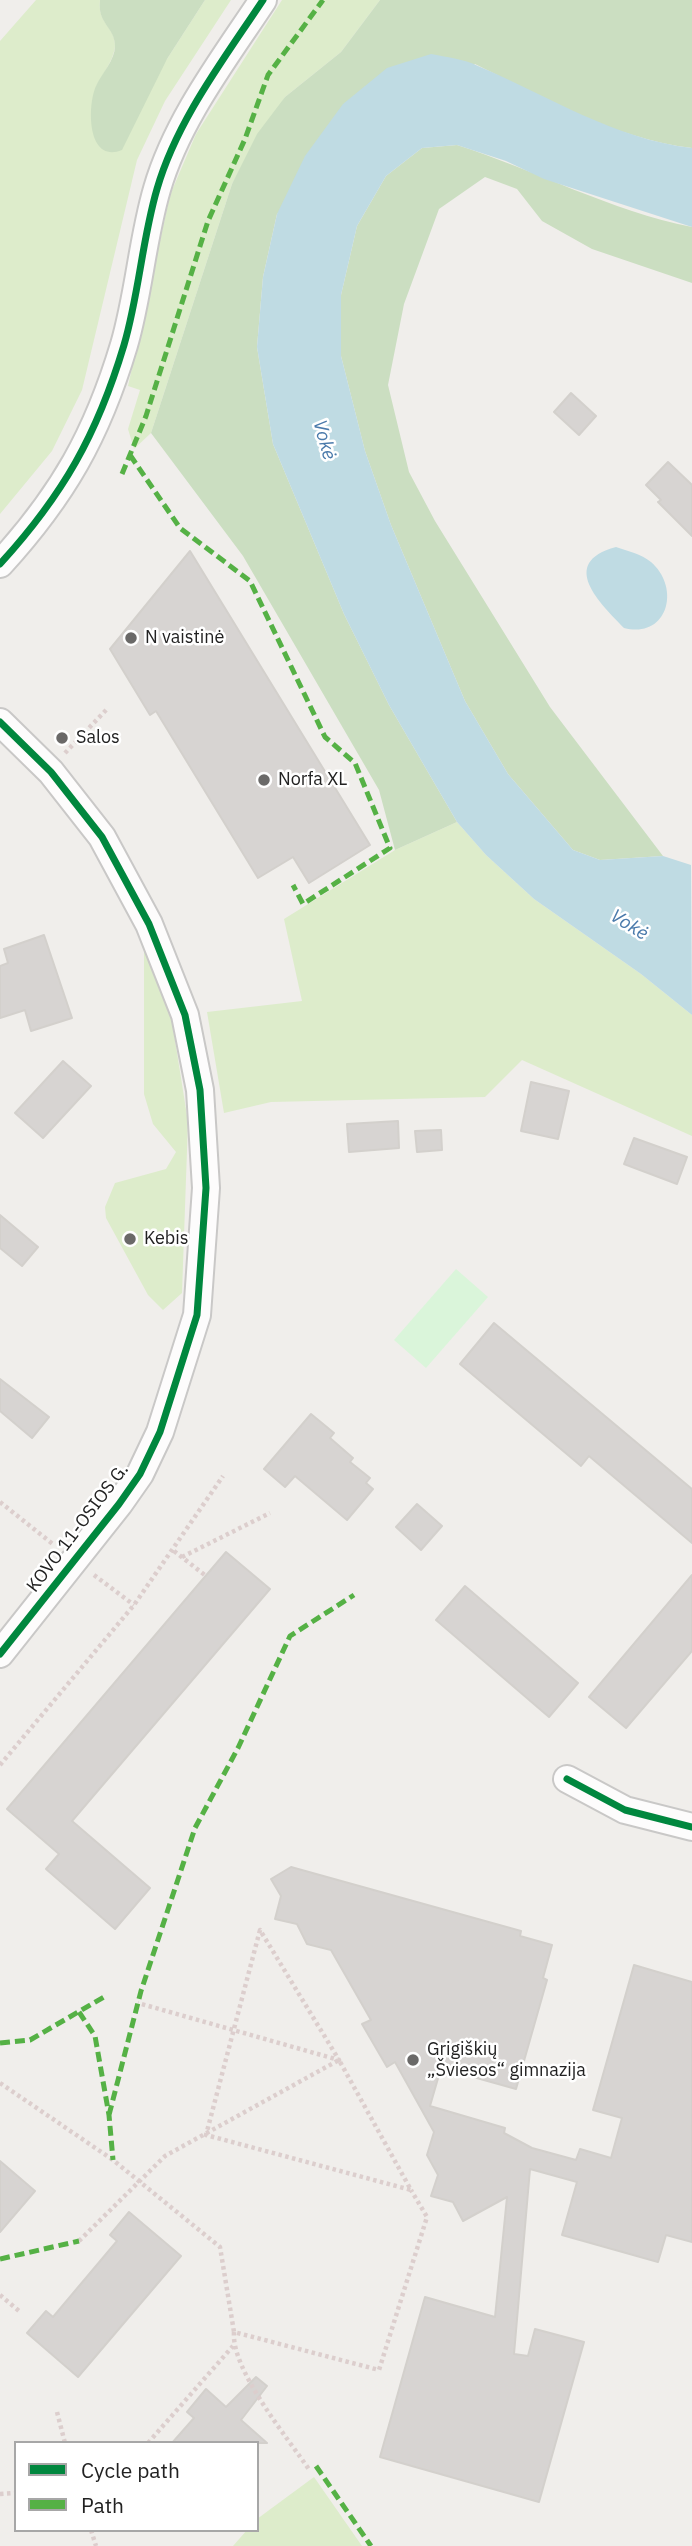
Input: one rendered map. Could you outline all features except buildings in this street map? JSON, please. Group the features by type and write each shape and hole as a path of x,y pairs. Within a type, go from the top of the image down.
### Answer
{"street":[{"path":"0,564 61,490 85,445 124,343 157,188 168,159 206,86 263,0"},
{"name":"KOVO 11-OSIOS G.","path":"0,722 51,772 102,837 149,924 185,1014 200,1090 206,1188 203,1261 197,1315 180,1377 160,1432 140,1474 76,1561 0,1654"},
{"path":"567,1779 625,1810 692,1827"}],"path":[{"path":"51,772 74,740 108,708"},
{"path":"0,1765 134,1605 174,1551 223,1476"},
{"path":"0,1502 60,1549"},
{"path":"182,1557 270,1513"},
{"path":"174,1551 206,1576"},
{"path":"104,1583 134,1605"},
{"path":"206,2135 260,1930 339,2060 427,2217 379,2370 234,2332"},
{"path":"138,2003 339,2060"},
{"path":"79,2241 165,2156 339,2060"},
{"path":"0,2083 113,2160 220,2247 234,2332 233,2346 252,2383 310,2471"},
{"path":"206,2135 411,2190"},
{"path":"0,2295 19,2311"},
{"path":"150,2441 233,2346"},
{"path":"57,2412 64,2441"}],"green space":[{"path":"36,0 100,0 101,14 113,34 115,46 110,62 96,87 167,59 205,0 231,0 165,101 137,160 82,390 52,451 0,514 0,41"},
{"path":"100,0 205,0 167,59 122,150 110,152 102,149 96,141 91,119 93,95 111,61 115,46 112,34 101,15"},
{"path":"282,0 380,0 341,52 285,97 232,184 151,433 134,449 128,429 140,390 128,386 170,195 196,134"},
{"path":"380,0 692,0 692,148 635,136 608,126 475,64 277,214 263,277 257,347 273,444 344,614 389,705 457,822 395,850 379,790 243,556 151,433 232,184 257,134 285,97 341,52"},
{"path":"457,145 603,201 692,227 692,283 592,249 542,221 517,189 485,177 439,209 404,304 388,385 409,472 435,521 550,707 663,856 600,860 573,850 508,774 465,701 391,525 365,451 341,356 341,295 357,226 386,176 422,148"},
{"path":"457,822 486,855 534,899 641,974 692,1015 692,1136 522,1060 485,1097 271,1102 224,1113 207,1012 302,1001 284,919 395,850"},
{"path":"144,950 171,1015 188,1122 182,1293 163,1310 148,1295 106,1218 105,1207 115,1183 166,1169 176,1152 153,1124 144,1094"},
{"path":"456,1269 488,1297 426,1368 394,1340"},
{"path":"314,2477 362,2546 233,2546 245,2532 259,2532 259,2518"}],"water":[{"name":"Vokė","path":"431,54 473,64 582,115 636,136 692,148 692,227 544,179 506,161 457,145 422,148 386,176 357,226 341,295 341,356 365,451 391,525 465,701 508,774 573,850 600,860 663,856 691,865 692,1015 641,974 534,899 486,855 457,822 389,705 344,614 273,444 257,347 263,277 277,214 305,156 343,104 387,68"},
{"path":"616,547 651,562 666,585 665,609 660,619 651,626 639,629 624,628 589,584 589,563 598,554"}],"marked path":[{"path":"122,474 146,416 208,221 245,139 268,75 323,0"},
{"path":"130,455 180,528 250,581 325,737 355,763 390,848 303,904 293,885"},
{"path":"109,2115 141,1991 195,1828 238,1748 290,1636 354,1595"},
{"path":"0,2043 30,2040 104,1997"},
{"path":"79,2012 95,2036 109,2115 113,2160"},
{"path":"0,2259 79,2241"},
{"path":"316,2466 371,2546"}],"cycle path":[{"path":"0,564 60,488 90,436 124,345 152,208 166,163 189,114 263,0"},
{"path":"0,722 51,772 102,837 149,924 185,1015 200,1090 206,1188 197,1315 160,1432 140,1474 119,1504 0,1654"},
{"path":"567,1779 625,1810 692,1827"}],"place":[{"name":"N vaistinė","path":"131,638"},
{"name":"Salos","path":"62,738"},
{"name":"Norfa XL","path":"264,780"},
{"name":"Kebis","path":"130,1239"},
{"name":"Grigiškių „Šviesos“ gimnazija","path":"413,2060"}]}
